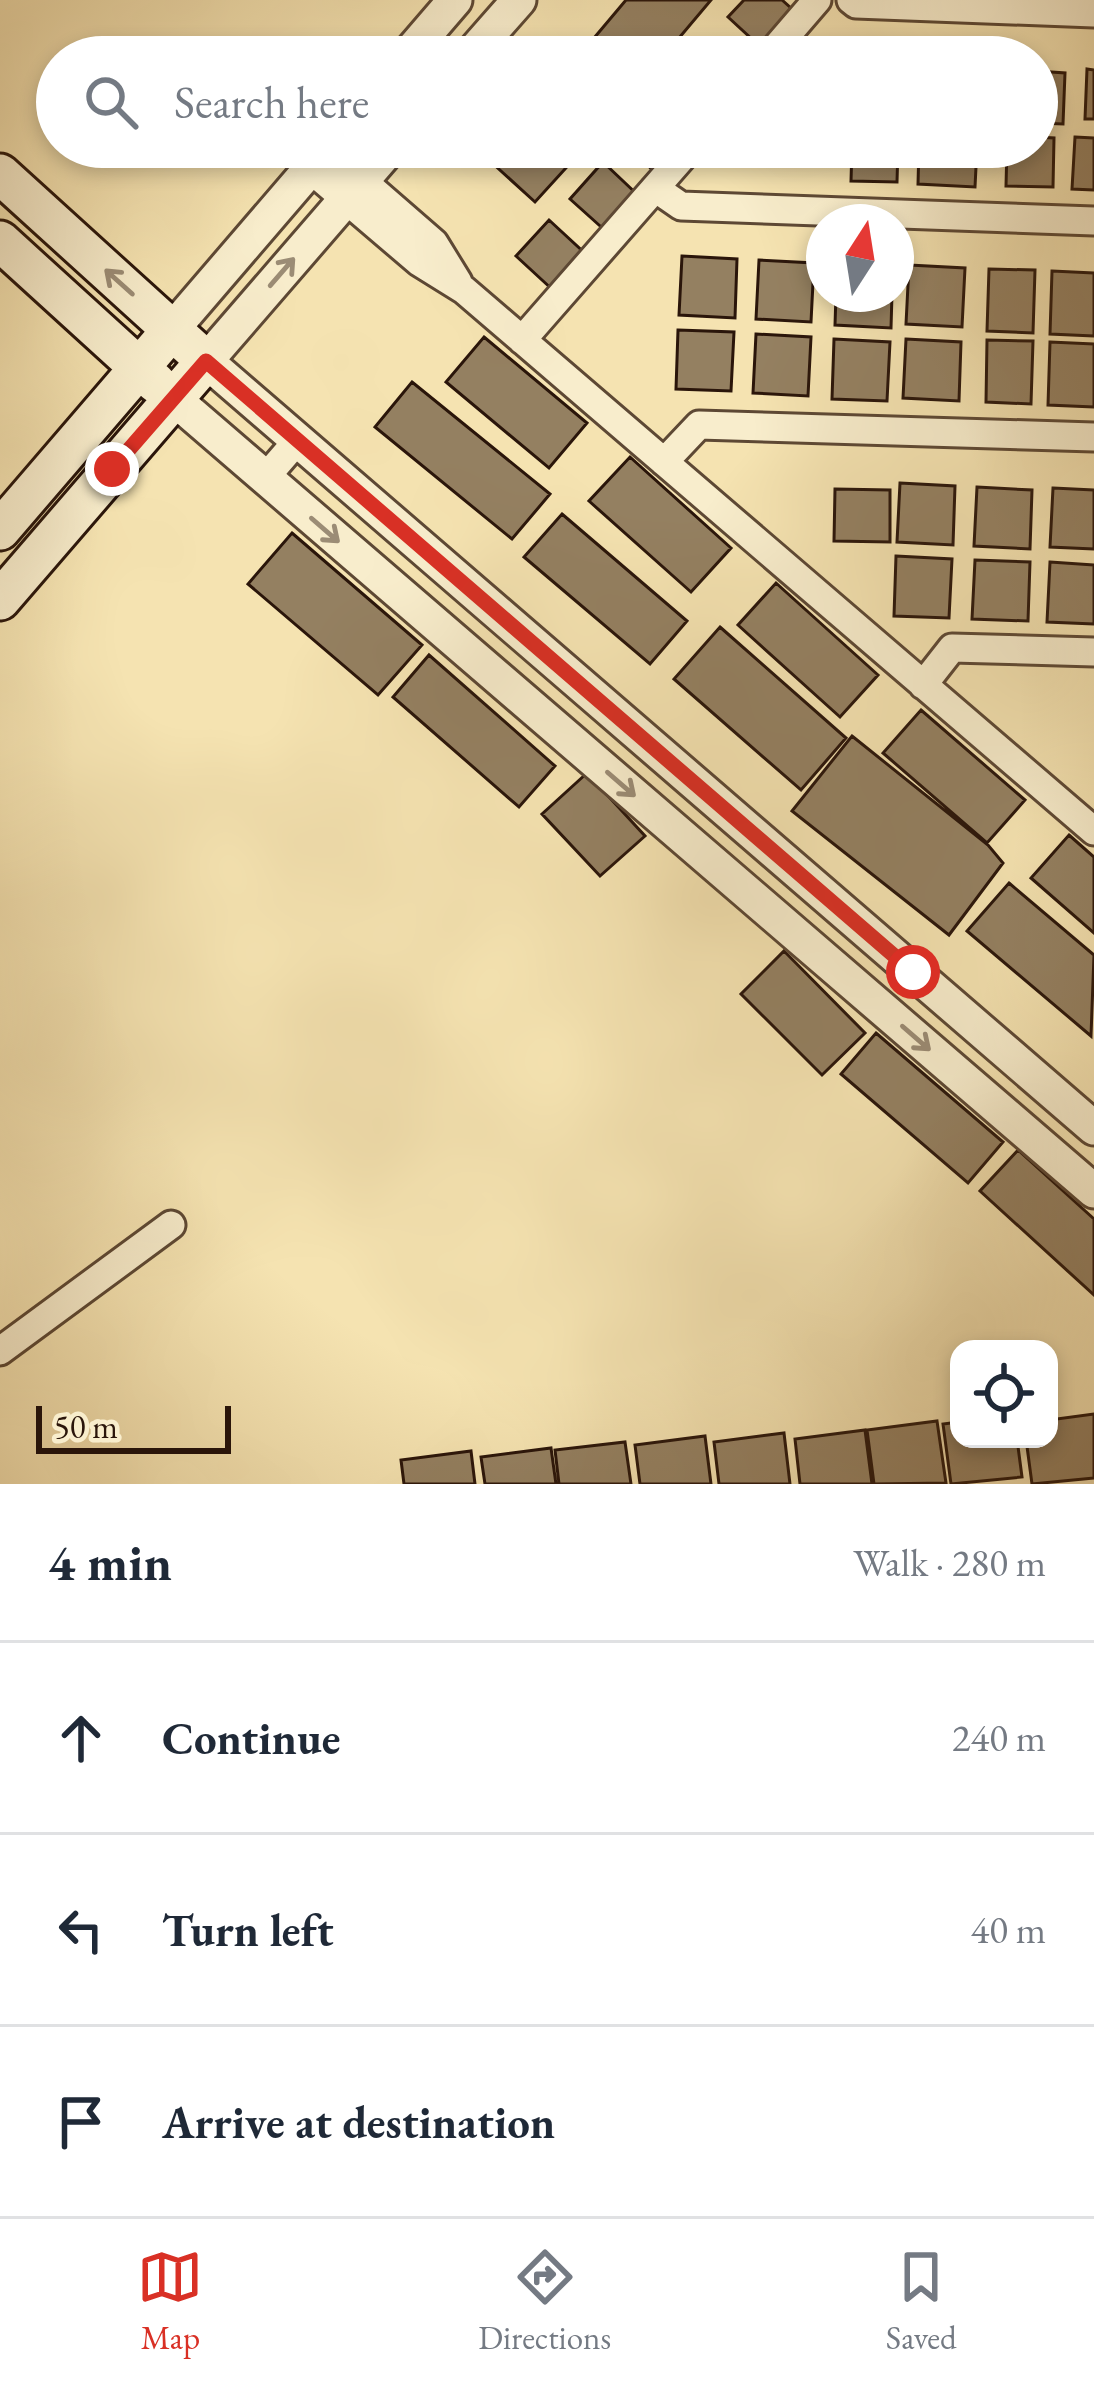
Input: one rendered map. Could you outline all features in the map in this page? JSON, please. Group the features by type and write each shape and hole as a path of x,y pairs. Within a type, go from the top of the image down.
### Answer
{"main road":[{"path":"0,174 206,361 0,600"},
{"path":"0,241 173,398"},
{"path":"42,280 76,243"},
{"path":"51,540 9,520 171,331"}],"street":[{"path":"488,36 519,0"},
{"path":"786,36 817,0"},
{"path":"851,0 856,4 1094,13"},
{"path":"424,36 452,3 472,36"},
{"path":"171,331 311,168"},
{"path":"334,168 418,262 464,290 1094,831"},
{"path":"373,168 206,361 1094,1128"},
{"path":"522,340 673,168"},
{"path":"655,188 681,206 1094,221"},
{"path":"173,398 1094,1191"},
{"path":"664,462 699,424 1094,437"},
{"path":"265,478 297,441"},
{"path":"923,685 952,648 1094,652"},
{"path":"4,1340 172,1226"}],"building":[{"path":"626,0 711,0 681,36 596,36"},
{"path":"744,0 782,0 801,17 783,36 749,36 728,17"},
{"path":"1087,69 1094,70 1094,119 1085,119"},
{"path":"1058,72 1065,73 1063,124 1058,124"},
{"path":"1075,137 1094,138 1094,190 1072,189"},
{"path":"498,168 566,168 535,202"},
{"path":"598,168 609,168 642,199 609,234 570,199"},
{"path":"851,168 897,168 897,182 851,181"},
{"path":"918,168 976,168 975,187 918,184"},
{"path":"1006,168 1053,168 1053,187 1006,186"},
{"path":"549,220 588,256 555,292 516,256"},
{"path":"682,256 737,259 735,318 679,315"},
{"path":"759,260 806,263 806,312 812,312 811,322 756,319"},
{"path":"914,265 965,268 962,327 906,324 907,312 914,312"},
{"path":"989,269 1035,270 1033,333 987,331"},
{"path":"1052,271 1094,273 1094,336 1050,334"},
{"path":"835,312 891,312 891,328 835,325"},
{"path":"678,330 734,332 731,391 676,389"},
{"path":"756,334 811,337 808,396 753,393"},
{"path":"484,337 587,423 549,468 446,382"},
{"path":"834,339 890,342 887,401 832,399"},
{"path":"906,339 961,342 959,401 903,398"},
{"path":"987,340 1033,341 1031,404 986,402"},
{"path":"1050,342 1094,344 1094,407 1048,405"},
{"path":"412,382 550,494 512,539 375,427"},
{"path":"630,457 731,548 691,592 589,501"},
{"path":"900,483 955,486 953,545 897,542"},
{"path":"977,487 1032,490 1030,549 974,546"},
{"path":"1053,488 1094,490 1094,549 1050,547"},
{"path":"835,489 890,490 890,542 834,541"},
{"path":"562,514 687,621 650,664 524,557"},
{"path":"292,533 422,645 378,695 248,584"},
{"path":"896,556 952,559 949,618 894,616"},
{"path":"975,560 1030,562 1028,621 972,619"},
{"path":"1050,562 1094,565 1094,624 1047,622"},
{"path":"776,583 878,675 840,717 738,625"},
{"path":"720,627 846,738 801,790 674,679"},
{"path":"429,655 555,766 519,807 393,697"},
{"path":"921,710 1025,800 987,843 883,753"},
{"path":"852,736 988,845 1003,863 949,935 792,811"},
{"path":"587,773 645,836 600,876 542,814"},
{"path":"1069,835 1094,857 1094,933 1031,878"},
{"path":"1009,883 1094,955 1091,1036 967,931"},
{"path":"784,951 865,1033 822,1075 741,994"},
{"path":"876,1033 1003,1142 968,1183 841,1074"},
{"path":"1018,1150 1094,1219 1094,1295 980,1191"},
{"path":"1094,1414 1094,1478 1032,1484 1027,1448 1058,1448 1058,1419"},
{"path":"937,1421 946,1483 874,1484 867,1430"},
{"path":"950,1423 950,1448 1018,1448 1022,1477 951,1484 943,1424"},
{"path":"865,1430 872,1484 800,1484 795,1439"},
{"path":"784,1433 790,1484 719,1484 714,1442"},
{"path":"705,1436 711,1484 640,1484 635,1445"},
{"path":"625,1442 631,1484 559,1484 555,1450"},
{"path":"551,1448 556,1484 485,1484 481,1457"},
{"path":"471,1451 475,1484 404,1484 401,1460"}],"route":[{"path":"112,469 206,361 913,972"}]}
